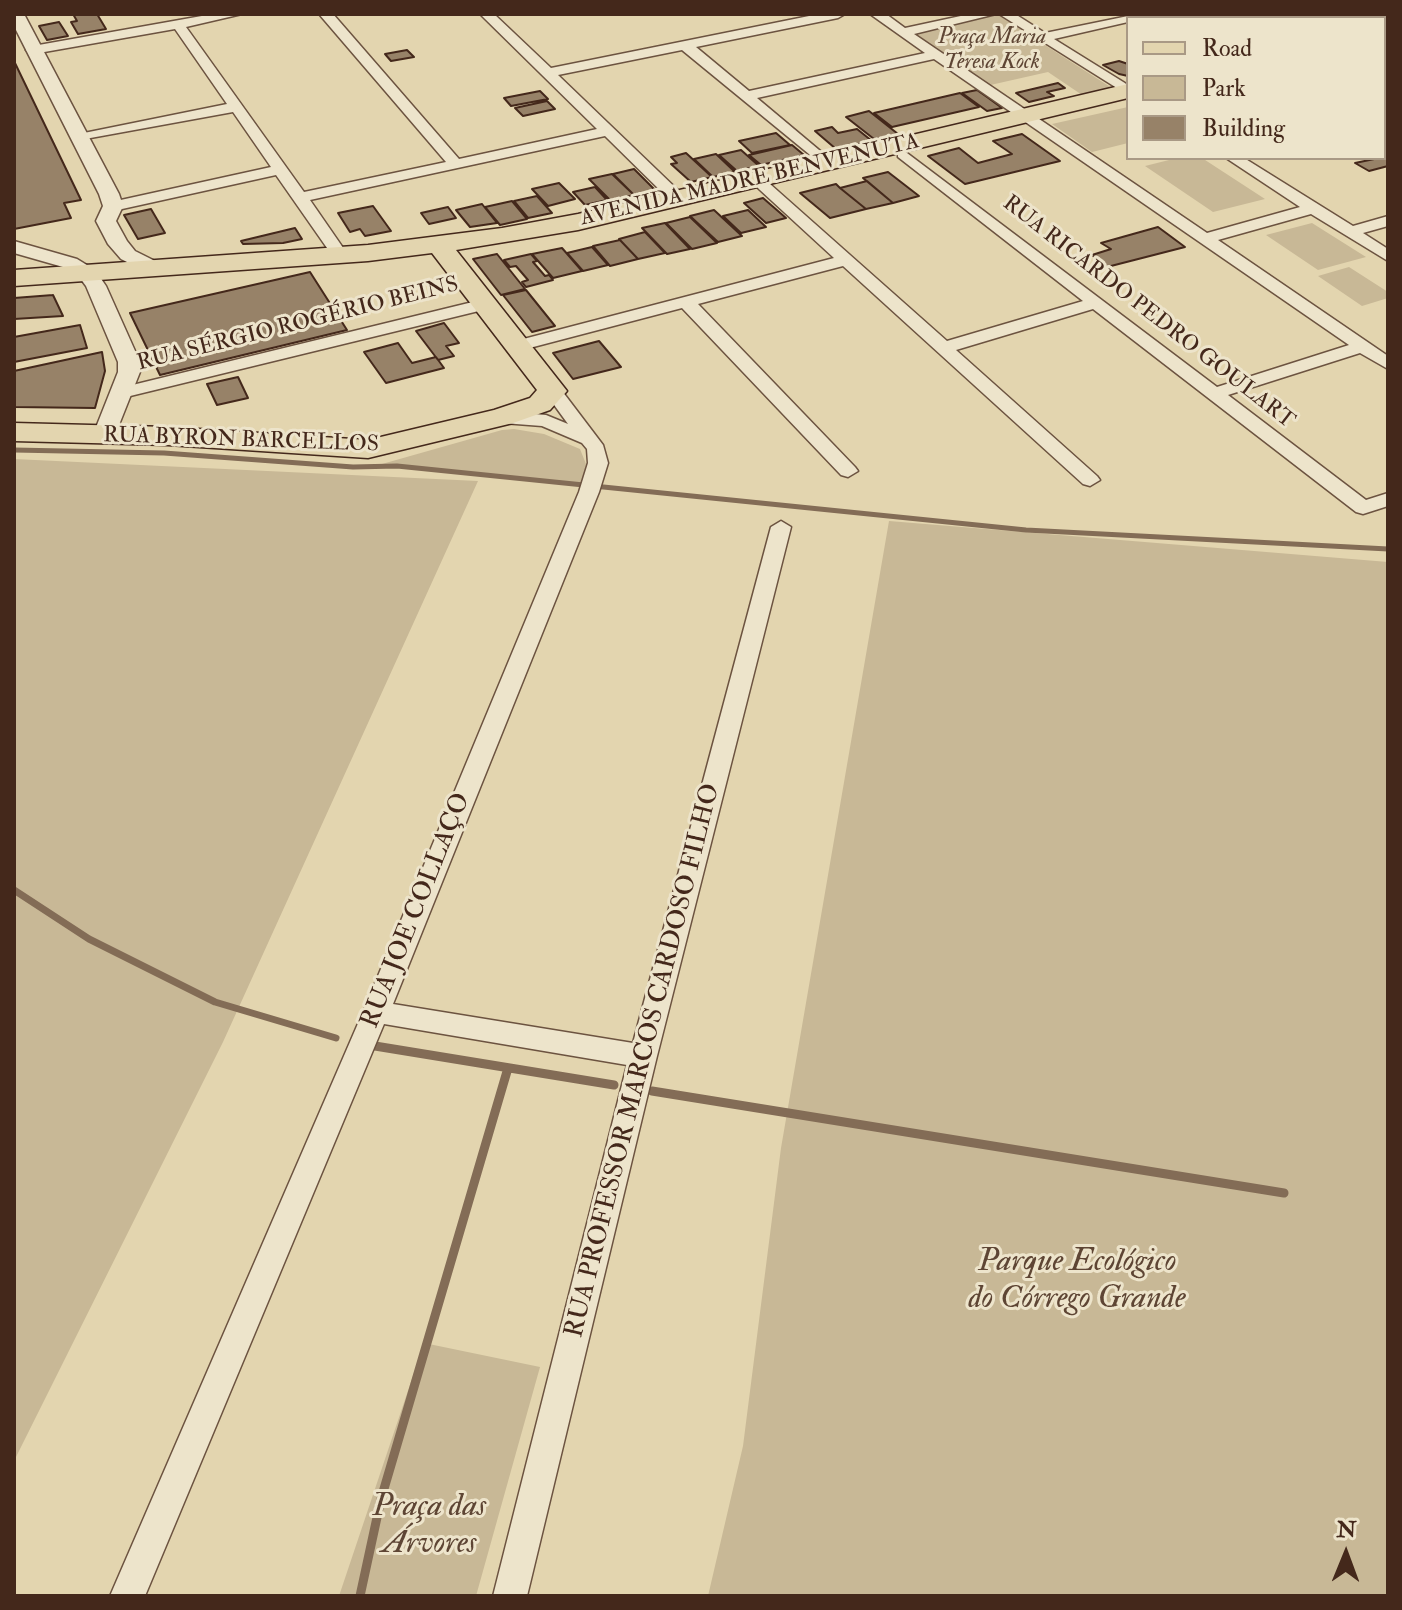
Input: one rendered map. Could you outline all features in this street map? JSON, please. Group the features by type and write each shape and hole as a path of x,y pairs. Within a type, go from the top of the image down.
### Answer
{"main road":[{"name":"AVENIDA MADRE BENVENUTA","path":"368,253 445,253 576,232 903,154 1126,92"},
{"name":"AVENIDA MADRE BENVENUTA","path":"14,278 368,253 545,229 826,163 1029,119 1126,102"},
{"path":"445,253 553,391"},
{"name":"RUA BYRON BARCELLOS","path":"14,432 368,449 503,417 540,404 553,391"}],"street":[{"path":"16,14 113,206"},
{"path":"33,50 235,14"},
{"path":"326,14 456,164"},
{"path":"489,16 514,14"},
{"path":"548,73 838,14"},
{"path":"877,14 1388,364"},
{"path":"903,32 989,14"},
{"path":"1006,14 1126,90"},
{"path":"489,16 677,198"},
{"path":"1043,37 1126,18"},
{"path":"178,24 340,255"},
{"path":"685,45 826,163"},
{"path":"746,96 936,55"},
{"path":"79,138 236,107"},
{"path":"299,198 608,131"},
{"name":"RUA RICARDO PEDRO GOULART","path":"903,154 1363,508 1388,499"},
{"path":"1237,160 1388,256"},
{"path":"113,206 280,170"},
{"path":"765,187 1090,480"},
{"path":"113,206 106,221 118,244 128,255 156,269"},
{"path":"1204,239 1313,208"},
{"path":"1351,232 1388,221"},
{"path":"14,247 60,259 88,274 129,362 122,393 105,435"},
{"path":"518,346 847,260"},
{"path":"687,303 848,471"},
{"path":"943,348 1095,303"},
{"name":"RUA SÉRGIO ROGÉRIO BEINS","path":"122,393 485,304"},
{"path":"1212,394 1362,347"},
{"path":"553,391 591,441"},
{"path":"503,417 556,424 591,441"},
{"name":"RUA JOE COLLAÇO","path":"127,1596 376,1012 592,485 597,456 591,441"},
{"name":"RUA PROFESSOR MARCOS CARDOSO FILHO","path":"510,1596 643,1056 781,527"},
{"path":"376,1012 643,1056"}],"green space":[{"name":"Praça Maria Teresa Kock","path":"998,15 1115,90 1085,97 1048,72 986,86 910,33"},
{"path":"1126,107 1126,144 1092,152 1052,124"},
{"path":"1169,160 1205,160 1265,199 1213,212 1145,166"},
{"path":"1312,223 1366,257 1318,270 1266,235"},
{"path":"1349,267 1388,292 1388,298 1362,306 1318,276"},
{"path":"502,430 544,434 580,449 586,464 583,485 382,464"},
{"path":"14,459 478,481 223,1042 14,1461"},
{"name":"Parque Ecológico do Córrego Grande","path":"889,521 1388,562 1388,1596 708,1596 743,1446 781,1148"},
{"name":"Praça das Árvores","path":"424,1343 540,1367 476,1596 339,1596"}],"building":[{"path":"73,14 97,14 106,29 78,34 71,22 77,21"},
{"path":"1328,14 1388,14 1386,16"},
{"path":"59,22 68,36 47,40 39,26"},
{"path":"407,50 414,57 391,61 385,54"},
{"path":"14,61 81,200 64,203 71,218 14,229"},
{"path":"1119,61 1126,63 1126,76 1119,74 1103,65"},
{"path":"1058,83 1065,88 1047,92 1054,96 1029,102 1016,93"},
{"path":"977,90 1002,108 987,111 962,93"},
{"path":"540,91 548,99 511,106 504,98"},
{"path":"960,93 979,107 892,127 874,113"},
{"path":"547,101 555,109 523,116 515,108"},
{"path":"869,111 898,134 874,139 846,117"},
{"path":"832,127 838,133 857,129 872,141 836,149 815,131"},
{"path":"776,133 790,145 752,153 739,141"},
{"path":"1022,134 1060,161 965,184 928,156 959,148 978,163 1012,154 993,141"},
{"path":"792,145 804,155 761,165 749,155"},
{"path":"741,150 759,166 737,171 719,155"},
{"path":"686,153 712,177 691,182 671,164 677,163 671,157"},
{"path":"716,154 735,172 713,177 694,159"},
{"path":"1386,158 1388,166 1369,171 1355,163"},
{"path":"634,169 659,194 638,199 613,174"},
{"path":"888,172 919,196 893,203 863,178"},
{"path":"612,174 634,195 611,201 589,179"},
{"path":"867,181 893,203 866,209 840,188"},
{"path":"559,183 575,199 548,206 532,189"},
{"path":"836,184 866,209 830,218 800,193"},
{"path":"595,187 607,200 585,205 573,192"},
{"path":"537,196 552,213 528,218 514,201"},
{"path":"763,198 786,218 766,223 744,203"},
{"path":"512,201 527,219 500,225 485,207"},
{"path":"482,204 497,223 470,227 456,210"},
{"path":"373,206 391,231 365,236 360,229 350,232 338,213"},
{"path":"448,207 456,218 429,224 421,213"},
{"path":"151,209 165,233 138,239 124,215"},
{"path":"714,210 742,236 718,242 690,216"},
{"path":"748,210 766,227 741,233 723,216"},
{"path":"690,217 717,243 692,249 666,223"},
{"path":"665,223 690,249 667,254 642,228"},
{"path":"1158,227 1185,247 1107,267 1092,255 1111,249 1101,243"},
{"path":"295,228 302,239 283,243 243,244 241,241"},
{"path":"645,232 665,253 638,259 619,239"},
{"path":"620,240 638,259 610,266 593,246"},
{"path":"592,247 608,265 583,271 567,253"},
{"path":"562,248 582,271 553,278 532,254"},
{"path":"497,254 525,289 501,295 473,259"},
{"path":"531,254 537,261 533,262 553,280 526,287 522,282 528,280 516,266 510,267 504,260"},
{"path":"310,272 347,330 160,375 130,313"},
{"path":"526,290 555,326 532,332 503,295"},
{"path":"53,295 63,316 14,319 14,298"},
{"path":"444,323 459,343 446,346 454,356 438,360 416,331"},
{"path":"80,325 87,348 14,362 14,337"},
{"path":"599,341 621,367 573,379 553,353"},
{"path":"398,343 412,363 436,357 444,368 386,383 364,352"},
{"path":"102,352 105,371 95,408 14,407 14,371"},
{"path":"238,377 248,398 217,405 207,384"}],"waterway":[{"path":"14,450 164,453 353,467 397,466 1026,530 1388,549"},
{"path":"14,890 89,939 215,1002 336,1038"},
{"path":"375,1046 614,1085"},
{"path":"360,1596 381,1499 508,1068"},
{"path":"652,1091 1284,1193"}]}
